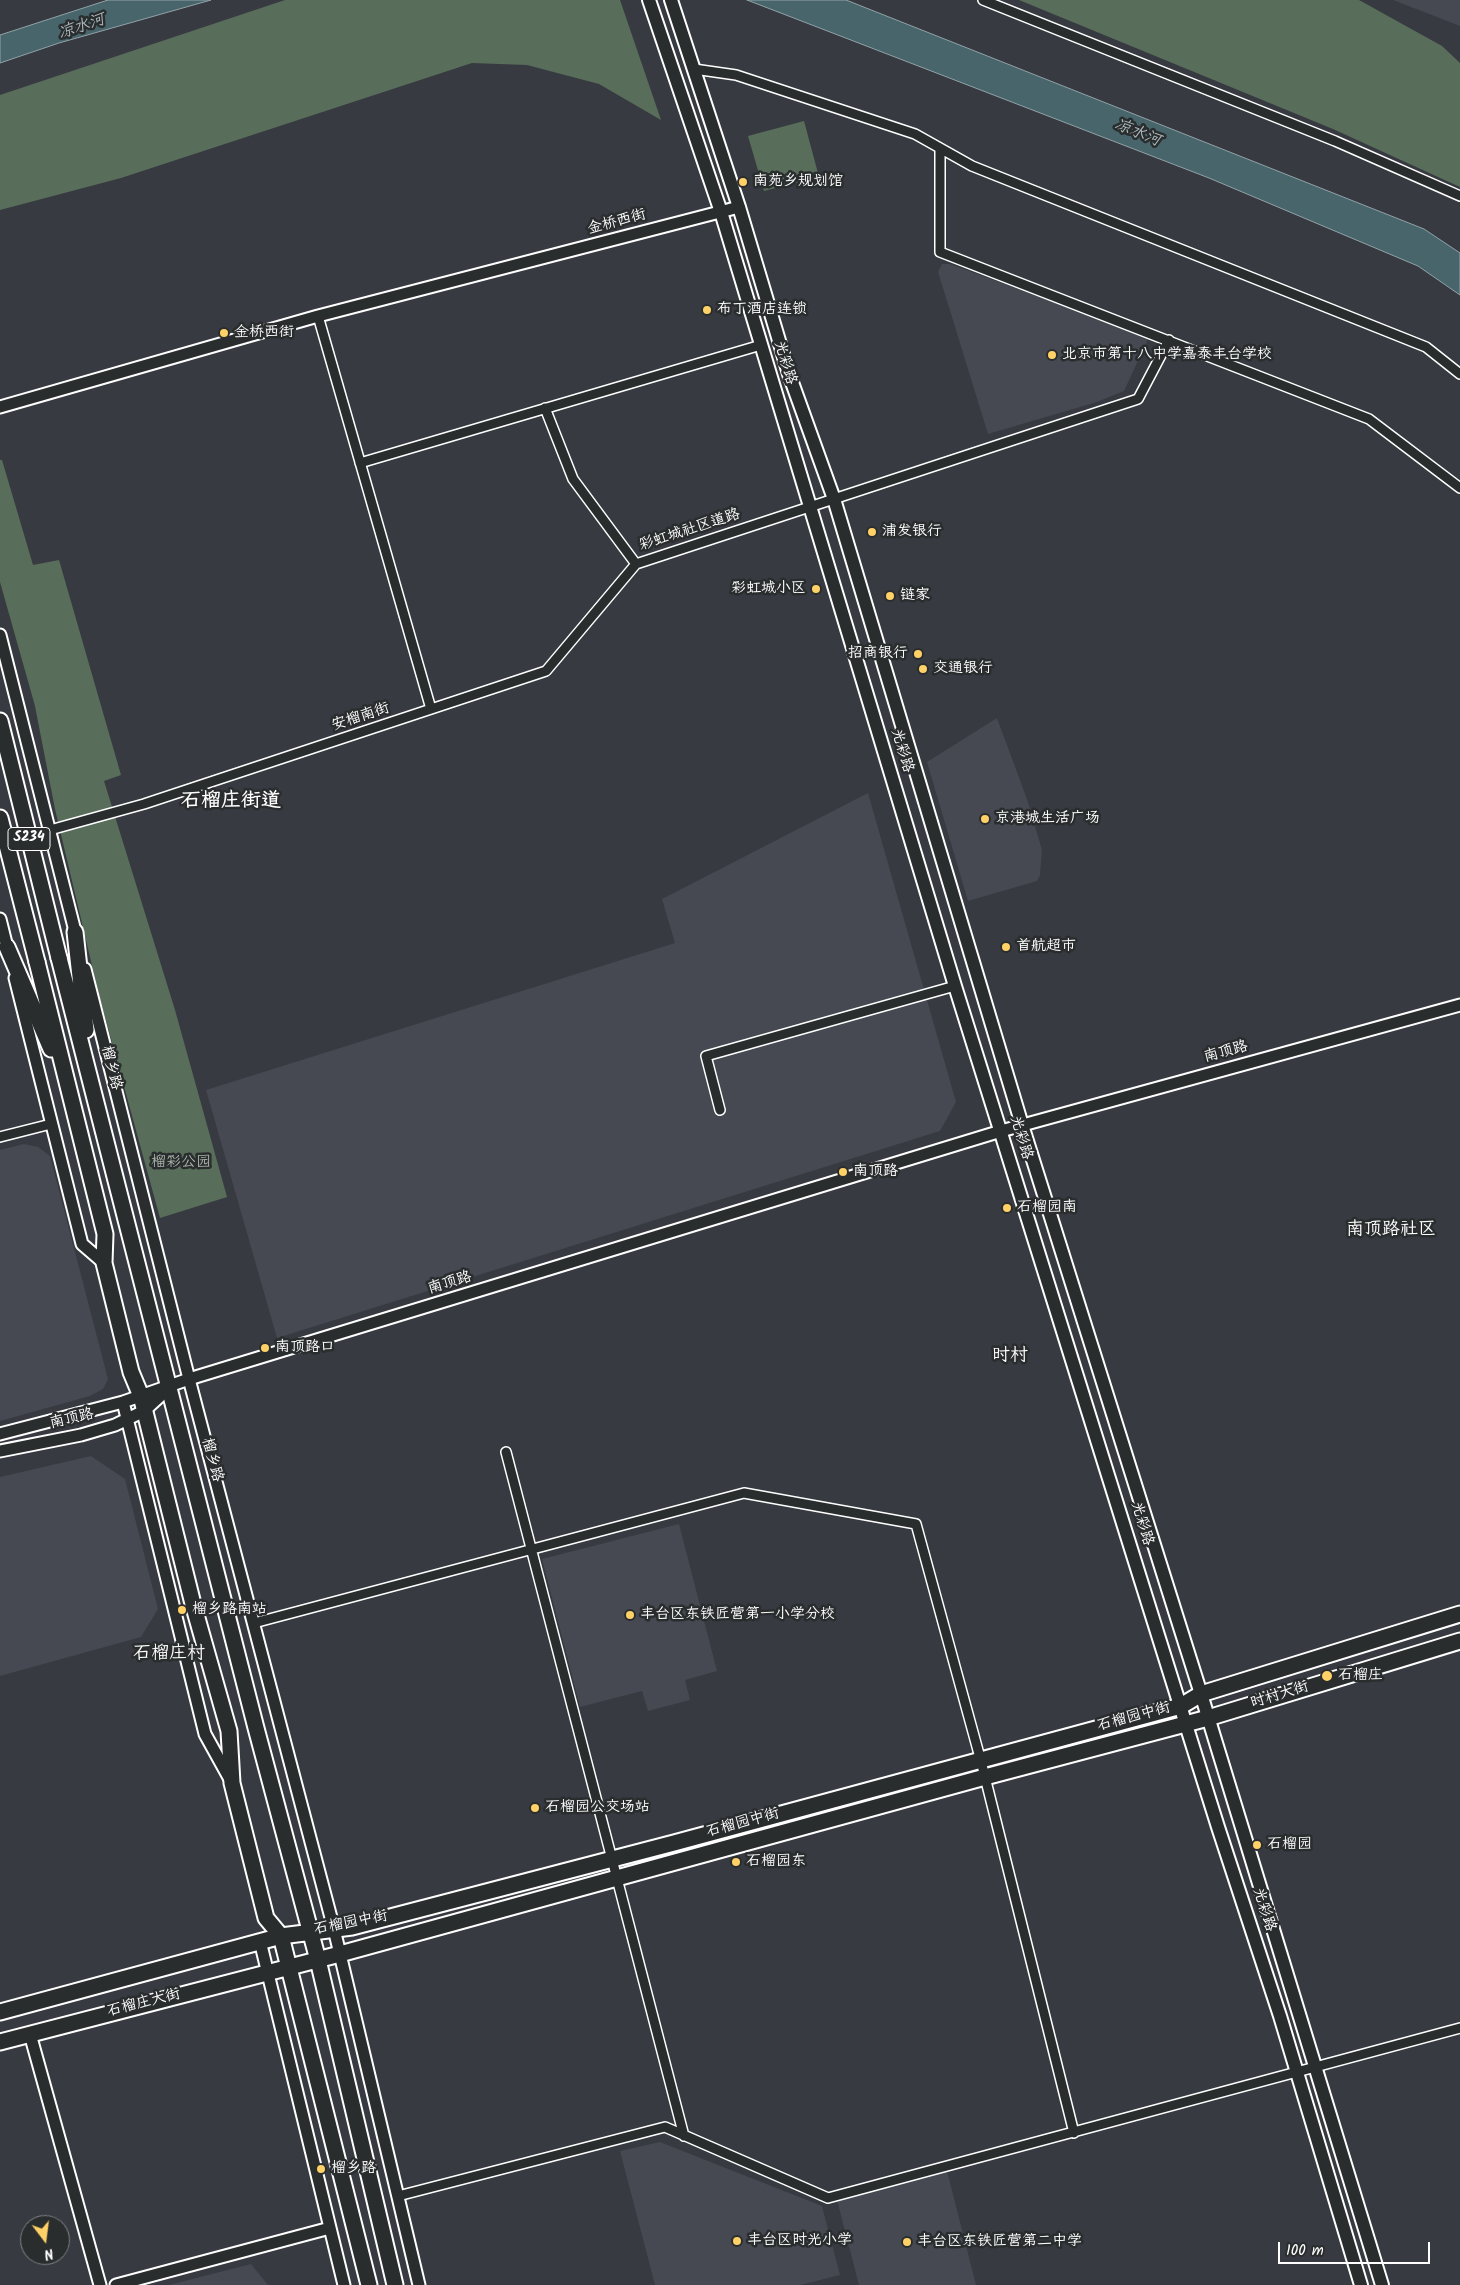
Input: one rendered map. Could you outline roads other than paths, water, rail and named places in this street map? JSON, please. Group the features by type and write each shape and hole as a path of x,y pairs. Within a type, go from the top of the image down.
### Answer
{"main road":[{"name":"光彩路","path":"649,0 721,212 955,986 1297,2072 1361,2285"},
{"name":"光彩路","path":"672,0 739,207 789,374 834,498 1022,1125 1201,1694 1382,2285"},
{"name":"榴乡路","path":"0,721 256,1728 318,1960 395,2285"},
{"name":"S234","path":"0,818 69,1090"},
{"path":"75,932 91,1082"},
{"path":"7,947 69,1090 105,1234 104,1263 131,1372 141,1396 193,1604 229,1731 232,1783 266,1918 281,1936 369,2285"},
{"name":"时村大街","path":"1201,1694 1460,1614"},
{"name":"时村大街","path":"1186,1724 1460,1641"},
{"name":"石榴园中街","path":"281,1936 352,1927 674,1843 1181,1706 1201,1694"},
{"name":"石榴园中街","path":"289,1968 985,1777 1186,1724"},
{"name":"石榴庄大街","path":"0,2012 281,1936"},
{"name":"石榴庄大街","path":"0,2042 289,1968"}],"street":[{"path":"983,0 1335,142 1460,196"},
{"path":"694,69 736,75 915,134 972,166 1426,347 1460,374"},
{"path":"940,148 940,252 1369,419 1460,488"},
{"name":"金桥西街","path":"0,407 318,316 739,207"},
{"path":"318,316 431,709"},
{"name":"彩虹城社区道路","path":"545,408 573,479 636,564 1138,399 1169,340"},
{"path":"360,464 761,345"},
{"name":"安榴南街","path":"50,830 144,804 546,671 636,564"},
{"name":"榴乡路","path":"0,635 189,1379 334,1929 419,2285"},
{"path":"0,919 82,1244 104,1263"},
{"path":"720,1110 706,1056 955,986"},
{"name":"南顶路","path":"0,1434 123,1402 189,1379 1001,1131 1460,1004"},
{"path":"0,1137 51,1124"},
{"name":"南顶路","path":"0,1451 81,1435 128,1420 144,1412 170,1387"},
{"path":"123,1402 205,1734 232,1783"},
{"path":"506,1452 684,2136"},
{"path":"254,1623 744,1493 916,1524 981,1759 1074,2133"},
{"path":"260,1941 344,2285"},
{"path":"398,2196 665,2127 828,2198 1460,2028"},
{"path":"30,2034 100,2285"},
{"path":"116,2285 330,2228"}],"water":[{"name":"凉水河","path":"108,0 211,0 59,43 0,63 0,35"},
{"name":"凉水河","path":"747,0 846,0 1424,229 1460,253 1460,295 1418,266 1209,178"}],"place":[{"name":"南苑乡规划馆","path":"743,182"},
{"name":"布丁酒店连锁","path":"707,310"},
{"name":"金桥西街","path":"224,333"},
{"name":"北京市第十八中学嘉泰丰台学校","path":"1052,355"},
{"name":"浦发银行","path":"872,532"},
{"name":"彩虹城小区","path":"816,589"},
{"name":"链家","path":"890,596"},
{"name":"招商银行","path":"918,654"},
{"name":"交通银行","path":"923,669"},
{"name":"京港城生活广场","path":"985,819"},
{"name":"首航超市","path":"1006,947"},
{"name":"南顶路","path":"843,1172"},
{"name":"石榴园南","path":"1007,1208"},
{"name":"南顶路口","path":"265,1348"},
{"name":"榴乡路南站","path":"182,1610"},
{"name":"丰台区东铁匠营第一小学分校","path":"630,1615"},
{"name":"石榴庄","path":"1327,1676"},
{"name":"石榴园公交场站","path":"535,1808"},
{"name":"石榴园","path":"1257,1845"},
{"name":"石榴园东","path":"736,1862"},
{"name":"榴乡路","path":"321,2169"},
{"name":"丰台区时光小学","path":"737,2241"},
{"name":"丰台区东铁匠营第二中学","path":"907,2242"}],"district":[{"name":"石榴庄街道","path":"231,803"},
{"name":"南顶路社区","path":"1391,1231"},
{"name":"时村","path":"1010,1357"},
{"name":"石榴庄村","path":"169,1655"}],"park label":[{"name":"榴彩公园","path":"181,1163"}]}
